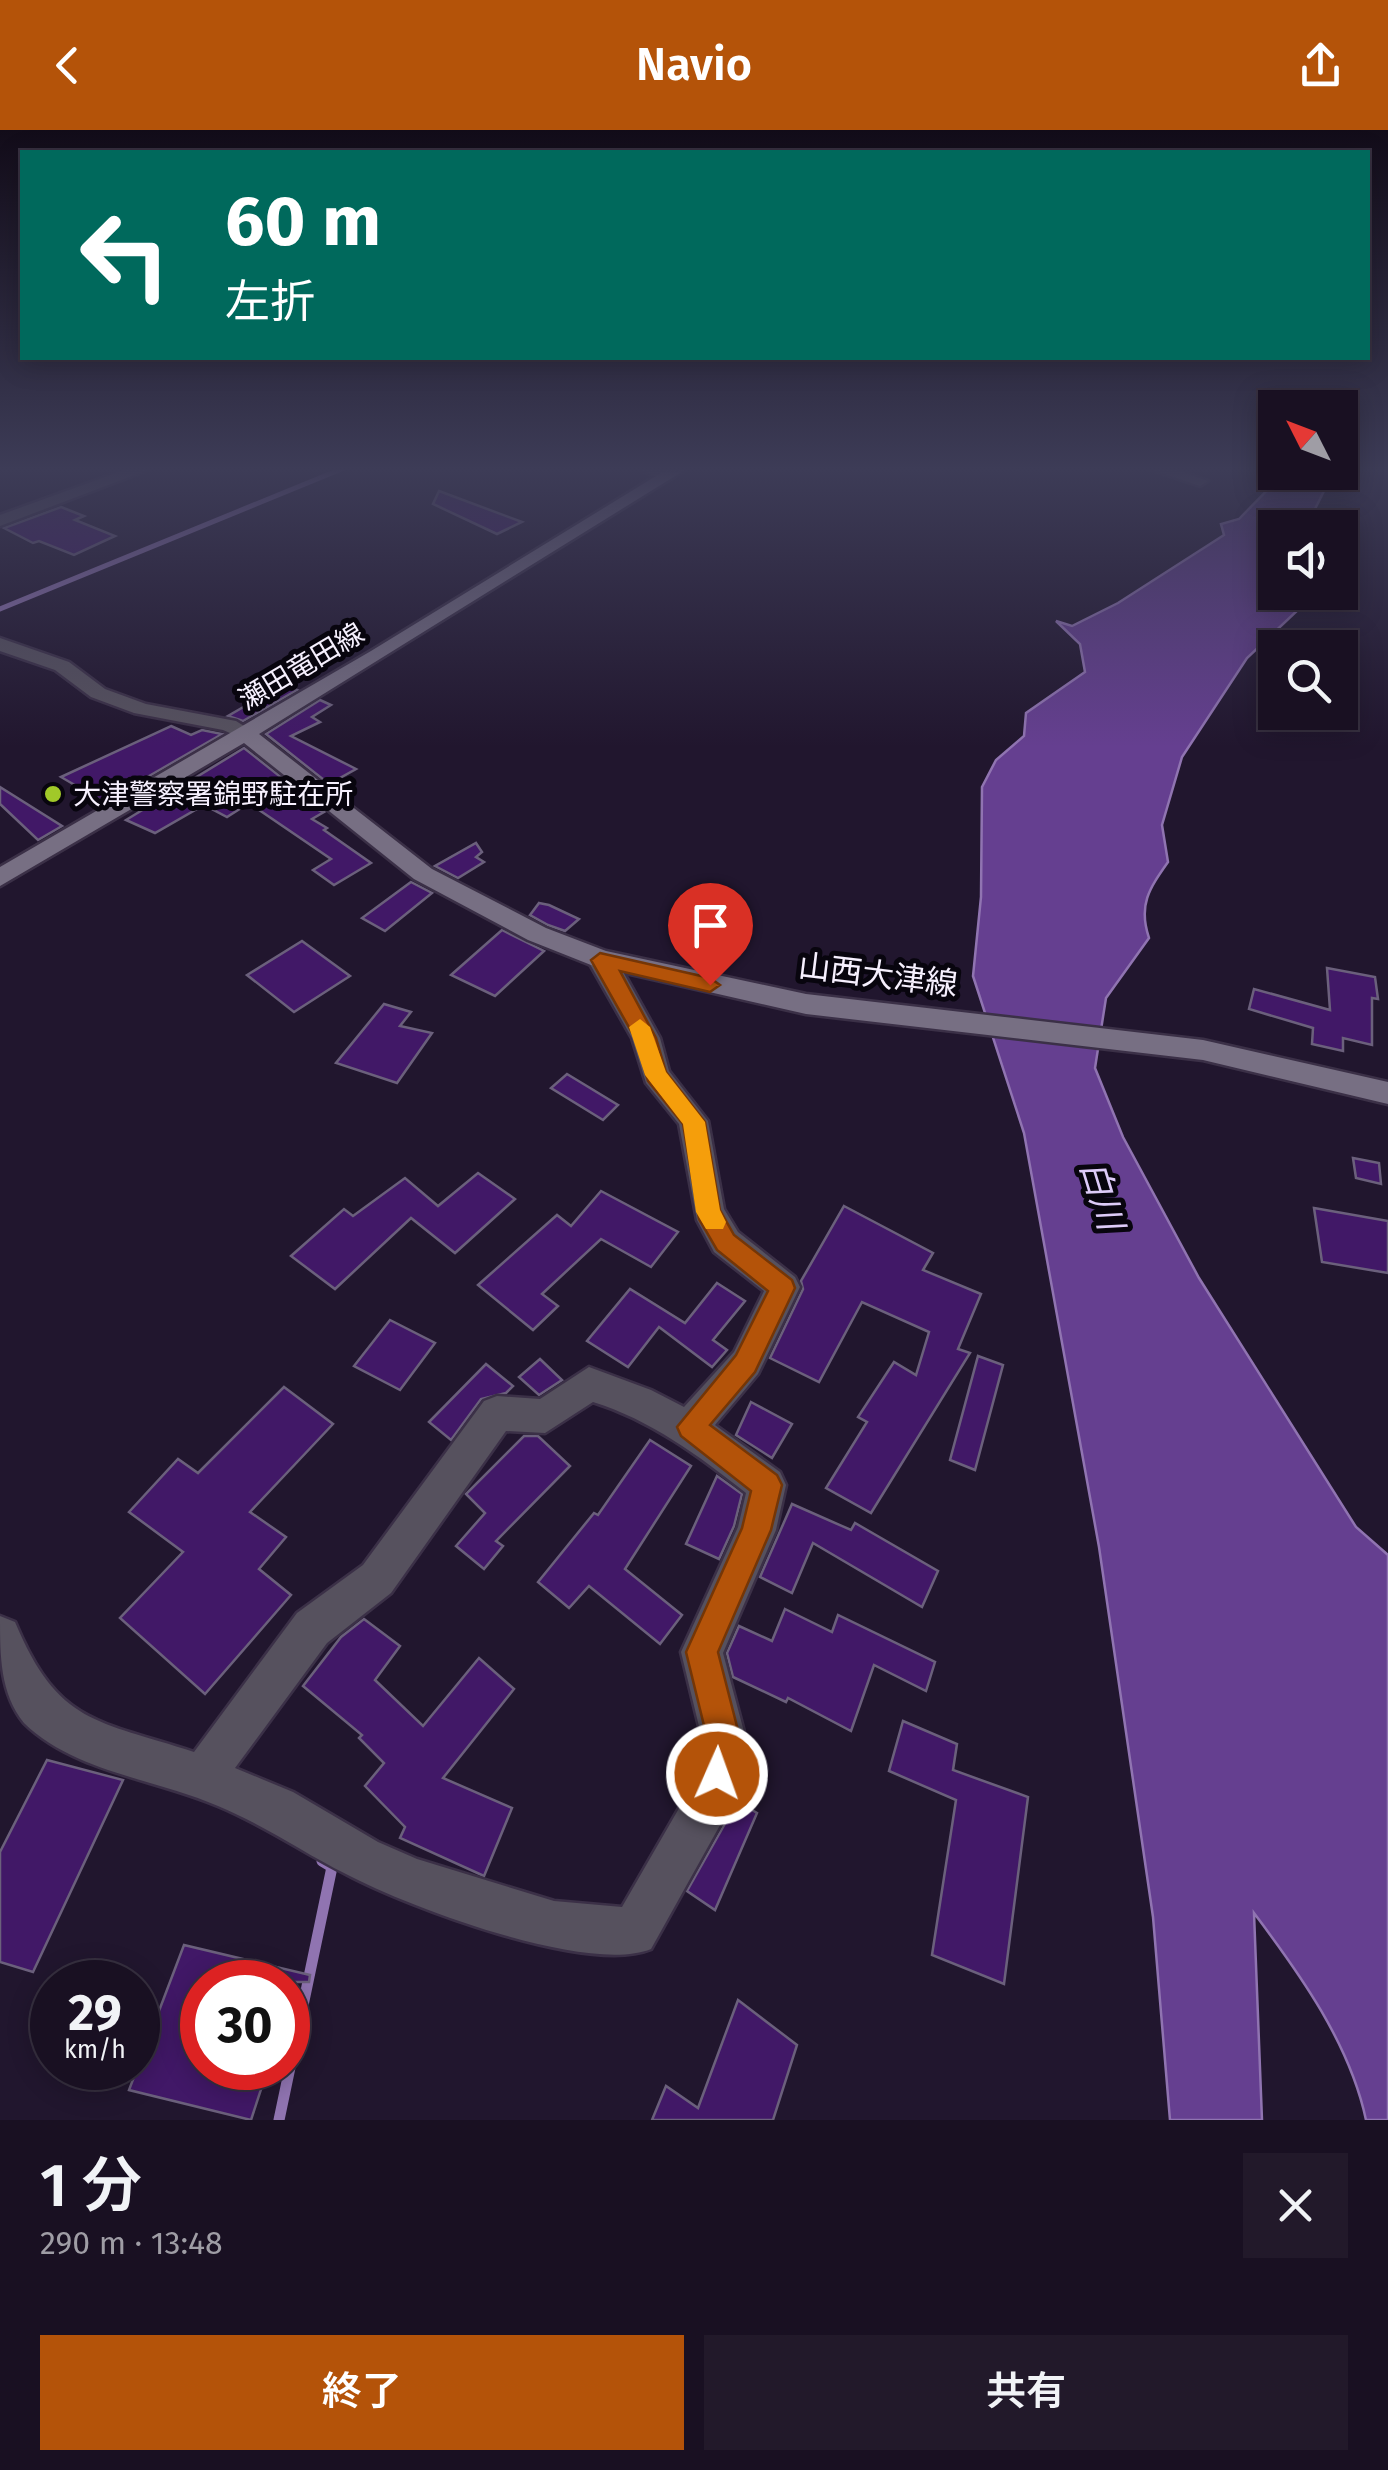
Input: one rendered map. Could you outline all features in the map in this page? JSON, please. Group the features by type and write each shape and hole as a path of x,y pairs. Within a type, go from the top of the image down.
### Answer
{"main road":[{"name":"瀬田竜田線","path":"0,878 246,734 528,561"},
{"name":"山西大津線","path":"246,734 423,874 537,934 600,960 806,1004 1203,1050 1388,1093"}],"street":[{"path":"0,644 62,666 98,694 141,709 228,725 246,734"},
{"path":"600,960 607,965 646,1038 656,1075 694,1122 708,1212 726,1242 782,1288 746,1364 690,1427"},
{"path":"0,1637 15,1673 36,1705 67,1732 204,1777 277,1808 362,1858 413,1880 554,1926 634,1932 708,1802 726,1746 702,1652 757,1530 767,1485 690,1427 622,1392 589,1384 545,1416 497,1414 377,1579 312,1628 253,1704 204,1777"}],"water":[{"name":"白川","path":"1184,561 1258,561 1258,610 1298,610 1277,630 1258,630 1258,648 1247,658 1182,757 1162,825 1168,862 1145,907 1149,938 1106,998 1095,1068 1123,1137 1199,1278 1356,1527 1388,1555 1388,2120 1366,2120 1336,2037 1289,1960 1254,1913 1262,2120 1170,2120 1153,1917 1099,1547 1024,1133 973,976 981,897 982,787 996,760 1024,736 1026,713 1085,672 1080,644 1056,621 1072,626 1118,603"}],"building":[{"path":"278,682 297,690 243,721 228,716 252,702 245,700"},
{"path":"320,700 331,705 312,717 320,722 291,736 356,769 329,784 266,734"},
{"path":"171,726 191,735 202,730 222,734 104,802 61,777"},
{"path":"244,748 306,797 297,802 324,812 312,819 327,828 324,830 371,863 334,885 313,870 331,859 249,803 227,817 204,805 155,833 126,820"},
{"path":"0,787 62,826 38,840 0,804"},
{"path":"476,843 482,852 476,857 484,862 458,878 435,866"},
{"path":"411,882 432,893 385,931 362,918"},
{"path":"539,903 579,919 565,931 548,925 530,915"},
{"path":"502,930 544,951 495,996 451,975"},
{"path":"302,941 350,976 294,1012 247,975"},
{"path":"1327,968 1375,977 1378,999 1372,998 1372,1045 1343,1038 1343,1051 1312,1044 1313,1028 1249,1009 1254,989 1330,1010"},
{"path":"384,1004 411,1012 400,1026 432,1033 397,1083 336,1063"},
{"path":"567,1074 618,1105 603,1120 551,1088"},
{"path":"1353,1158 1379,1163 1381,1184 1356,1178"},
{"path":"478,1173 515,1199 455,1253 411,1218 335,1289 291,1256 344,1209 353,1216 405,1178 438,1206"},
{"path":"601,1191 678,1232 651,1267 601,1239 542,1294 558,1306 533,1330 478,1285 557,1215 571,1226"},
{"path":"844,1206 933,1253 923,1270 981,1294 958,1349 970,1353 871,1513 826,1488 867,1422 858,1417 894,1362 916,1375 929,1332 862,1302 819,1382 770,1358 803,1289 801,1281"},
{"path":"1314,1208 1388,1221 1388,1273 1322,1262"},
{"path":"717,1283 745,1301 713,1340 727,1350 712,1367 659,1327 628,1367 587,1341 630,1289 685,1323"},
{"path":"390,1320 435,1343 400,1390 354,1366"},
{"path":"978,1356 1003,1365 975,1470 950,1460"},
{"path":"540,1359 562,1380 539,1395 519,1377"},
{"path":"486,1364 513,1386 506,1393 481,1399 451,1440 429,1422"},
{"path":"284,1387 333,1424 250,1512 286,1537 259,1569 291,1595 205,1694 120,1618 183,1552 129,1512 178,1459 198,1473"},
{"path":"751,1402 792,1424 772,1458 736,1435"},
{"path":"524,1436 538,1436 570,1466 496,1541 503,1546 484,1569 456,1546 485,1513 466,1494"},
{"path":"650,1440 691,1466 625,1569 682,1615 660,1644 589,1586 569,1608 538,1582 594,1513 598,1515"},
{"path":"717,1476 742,1494 734,1526 719,1559 686,1544"},
{"path":"792,1504 851,1530 855,1523 938,1571 922,1607 813,1543 792,1593 760,1577"},
{"path":"785,1609 832,1632 838,1615 935,1662 926,1691 874,1665 851,1731 788,1698 786,1702 733,1677 727,1653 739,1626 772,1641"},
{"path":"364,1619 400,1646 375,1680 423,1726 479,1658 514,1689 443,1778 512,1808 484,1876 400,1838 405,1827 365,1786 384,1763 359,1738 362,1735 303,1686 341,1637"},
{"path":"903,1721 957,1744 953,1770 1028,1797 1004,1984 932,1955 956,1800 889,1771"},
{"path":"47,1760 123,1780 39,1960 30,1960 30,1971 0,1962 0,1852"},
{"path":"734,1799 757,1813 715,1910 687,1891 727,1820"},
{"path":"184,1945 247,1960 180,1960 180,2090 261,2090 251,2120 129,2090 160,2090 160,2008"},
{"path":"738,2000 797,2045 773,2120 652,2120 666,2086 698,2108"}],"waterway":[{"path":"0,609 117,561"},
{"path":"279,2120 332,1867 322,1861"}],"slow traffic":[{"path":"640,1027 656,1075 694,1122 708,1212 714,1222"}],"place":[{"name":"大津警察署錦野駐在所","path":"53,794"}],"route":[{"path":"710,985 600,960 607,965 646,1038 656,1075 694,1122 708,1212 726,1242 782,1288 746,1364 690,1427 767,1485 757,1530 702,1652 726,1746 717,1774"}]}
